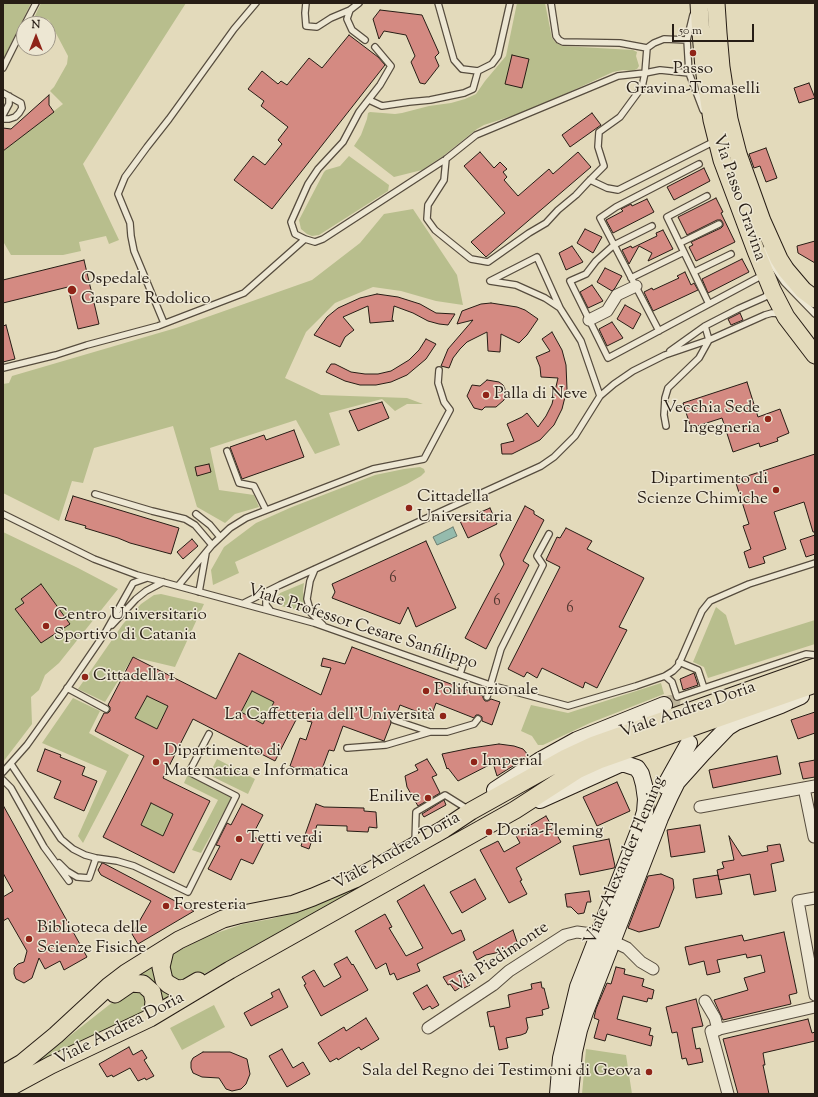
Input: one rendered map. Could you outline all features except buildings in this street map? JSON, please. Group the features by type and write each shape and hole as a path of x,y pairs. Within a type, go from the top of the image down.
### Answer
{"main road":[{"name":"Via Passo Gravina","path":"699,3 704,68 712,120 716,140 727,176 772,290 786,317 815,355"},
{"name":"Via Passo Gravina","path":"716,3 721,67 729,119 738,154 762,221 779,259 803,290 815,299"},
{"name":"Viale Andrea Doria","path":"3,1074 22,1063 56,1035 109,986 126,973 179,940 223,919 294,904 313,897 379,866 444,829 471,811 594,744 815,667"},
{"name":"Viale Andrea Doria","path":"3,1091 51,1065 150,1018 230,970 515,810 578,770 598,760 815,684"},
{"name":"Viale Alexander Fleming","path":"558,1094 561,1058 572,1009 583,973 605,938 677,782 718,736 732,724 781,705 815,689"},
{"path":"471,811 497,788 539,761 577,740 664,705"},
{"path":"585,1012 591,976 661,794 672,772 690,743"},
{"name":"Viale Alexander Fleming","path":"515,810 620,764 632,765 638,768 644,785 646,799 645,812 605,938 579,1030 574,1052 570,1094"},
{"path":"165,950 160,967 164,980 175,988 186,988 202,978 230,970"},
{"path":"22,1063 61,1039 125,986 131,983 143,984 152,992 154,1007 150,1018"}],"street":[{"path":"589,320 607,311 617,295 634,282"},
{"path":"700,807 810,787 814,837"},
{"path":"815,898 798,901 815,995"},
{"name":"Via Piedimonte","path":"428,1028 493,985 509,971 565,935 577,932 605,938 627,948 640,962 653,969"},
{"path":"705,1001 715,1018 715,1030 728,1094"},
{"path":"715,1030 815,1008"}],"lane":[{"path":"30,16 36,3"},
{"path":"164,323 134,250 130,223 118,194 125,177 142,153 169,119 234,29 256,3"},
{"path":"306,3 306,26 317,28 331,18 350,10 359,3"},
{"path":"438,3 454,60 462,69 478,71 492,64 498,56 510,3"},
{"path":"551,3 556,36 563,42 620,43 647,48 664,39 687,40"},
{"path":"590,180 606,188 618,190 716,140 689,73 687,40 696,3"},
{"path":"350,10 347,19 352,30 365,40"},
{"path":"3,68 16,43"},
{"path":"375,47 390,66 380,85 359,112 343,142 318,169 299,202 291,222 295,234 305,239 314,242 323,239 446,159 476,135 618,76 660,70 689,73"},
{"path":"446,159 444,180 428,206 427,219 435,230 471,259 488,262 546,223 558,210 576,196 604,166 598,147 599,132 620,117 642,87 646,73 647,48"},
{"path":"369,100 382,106 450,97 473,89 478,71"},
{"path":"3,115 9,104 6,94"},
{"path":"3,119 14,117 20,113 22,108 21,103 6,94"},
{"path":"659,331 600,218 616,207 699,164"},
{"path":"707,196 667,217 709,304"},
{"path":"680,243 718,224"},
{"path":"652,226 614,245 586,274 570,281 608,358 765,274"},
{"path":"3,368 56,355 164,323 244,293 305,239"},
{"path":"763,242 771,263 784,282 815,314"},
{"path":"634,282 684,252"},
{"path":"694,272 732,254"},
{"path":"560,308 545,298 516,285 490,281 537,257 560,308 581,341 600,396"},
{"path":"244,603 280,585 541,466 554,457 575,436 600,396 614,384 633,371 665,354 706,326 765,297 772,290"},
{"path":"665,354 709,340 772,313 780,314 786,317"},
{"path":"666,426 664,415 665,398 668,388 699,358 709,340 706,326"},
{"path":"178,586 220,537 230,528 246,518 373,469 424,459 450,410 444,402 438,383 439,370"},
{"path":"227,451 239,483 254,486 266,510"},
{"path":"95,494 185,519 195,524 212,545"},
{"name":"Viale Professor Cesare Sanfilippo","path":"3,514 94,559 163,582 270,610 490,685 568,706 665,676 673,671 679,662 702,611 710,601 749,584 815,563"},
{"path":"196,514 210,525 220,537"},
{"path":"486,697 501,650 543,565 537,556 549,534"},
{"path":"200,592 206,552"},
{"path":"315,569 310,580 307,599 311,613 326,628"},
{"path":"3,772 27,745 67,688 105,632 133,583 147,577"},
{"path":"105,632 146,591 163,582"},
{"path":"270,610 266,605 266,598 280,585"},
{"path":"665,676 672,682 677,697 806,654 815,655"},
{"path":"460,674 464,661"},
{"path":"679,662 698,670 704,688"},
{"path":"67,688 106,709"},
{"path":"347,748 386,745 430,732 447,732 474,724 478,719"},
{"path":"394,720 430,732"},
{"path":"11,764 61,839 73,849 85,855 134,866 188,892 236,796 189,772 210,734"},
{"path":"3,780 11,788 49,853 69,881"},
{"path":"414,846 416,812 445,795 471,811"},
{"path":"49,853 67,871 77,877 89,878 96,858"},
{"path":"576,1094 585,1012"}],"shaded area":[{"path":"3,3 31,3 25,16 16,16 16,34 3,60"},
{"path":"41,3 186,3 83,164 119,240 109,244 106,236 79,242 81,251 63,255 11,255 3,243 3,151 63,104 50,91 54,87 67,64 68,56 56,33 56,16 35,16"},
{"path":"517,3 545,3 552,38 556,43 562,46 633,50 637,52 636,56 639,66 633,71 623,70 613,72 530,110 484,125 422,170 394,177 354,146 361,135 368,113 370,112 395,114 402,113 429,106 451,103 476,94 506,56"},
{"path":"349,156 389,185 388,191 319,235 312,236 307,234 301,229 299,220 324,172 340,166"},
{"path":"413,209 457,275 463,305 436,301 401,291 373,287 335,303 306,332 285,378 321,395 407,398 423,404 407,404 395,411 382,399 329,413 340,445 315,454 296,420 210,448 219,490 254,495 259,507 235,514 225,523 197,507 173,426 94,448 83,483 72,481 59,521 3,493 3,384 9,383 12,376 176,328 312,280 360,243 384,214"},
{"path":"420,467 424,469 425,472 407,484 235,562 239,573 213,585 211,570 224,547 256,523 292,507 375,475"},
{"path":"453,527 457,536 437,545 433,537"},
{"name":"Centro Universitario Sportivo di Catania","path":"3,532 118,589 59,663 45,675 39,690 31,697 32,724 3,762"},
{"path":"304,583 303,591 306,610 303,611 281,606 278,603 277,598 280,593"},
{"path":"161,594 204,604 175,667 133,657 105,702 78,689 123,624 141,604 154,595"},
{"path":"716,607 726,615 735,645 815,620 815,644 708,678 704,667 693,662"},
{"path":"661,683 664,694 590,723 543,745 538,745 532,736 521,731 531,705 568,713"},
{"path":"252,691 274,702 263,724 241,712"},
{"path":"147,696 168,706 157,729 135,718"},
{"path":"73,698 100,711 89,733 129,755 83,843 78,836 107,771 42,743"},
{"path":"217,759 255,779 248,794 209,775"},
{"path":"188,774 232,797 201,853 192,850 218,800 184,783"},
{"path":"151,803 173,814 163,836 141,825"},
{"path":"379,877 193,980 176,983 165,967 171,955 205,937 243,924 271,919 308,908"},
{"path":"155,964 178,995 161,1005 137,976"},
{"path":"132,988 147,994 144,1014 3,1080 25,1068 57,1046"},
{"path":"214,1005 225,1027 182,1050 170,1028"},
{"path":"586,1049 626,1055 632,1094 582,1094"}],"tunnel":[{"path":"664,705 671,703 682,706 691,715 694,721"}],"place":[{"name":"Passo Gravina-Tomaselli","path":"693,53"},
{"name":"Ospedale Gaspare Rodolico","path":"72,290"},
{"name":"Palla di Neve","path":"486,395"},
{"name":"Vecchia Sede Ingegneria","path":"768,419"},
{"name":"Dipartimento di Scienze Chimiche","path":"776,490"},
{"name":"Cittadella Universitaria","path":"409,508"},
{"name":"Centro Universitario Sportivo di Catania","path":"46,626"},
{"name":"Cittadella 1","path":"85,677"},
{"name":"Polifunzionale","path":"426,691"},
{"name":"La Caffetteria dell'Università","path":"443,716"},
{"name":"Dipartimento di Matematica e Informatica","path":"156,762"},
{"name":"Imperial","path":"474,762"},
{"name":"Enilive","path":"428,798"},
{"name":"Doria-Fleming","path":"489,832"},
{"name":"Tetti verdi","path":"239,839"},
{"name":"Foresteria","path":"166,906"},
{"name":"Biblioteca delle Scienze Fisiche","path":"29,939"},
{"name":"Sala del Regno dei Testimoni di Geova","path":"649,1072"}]}
